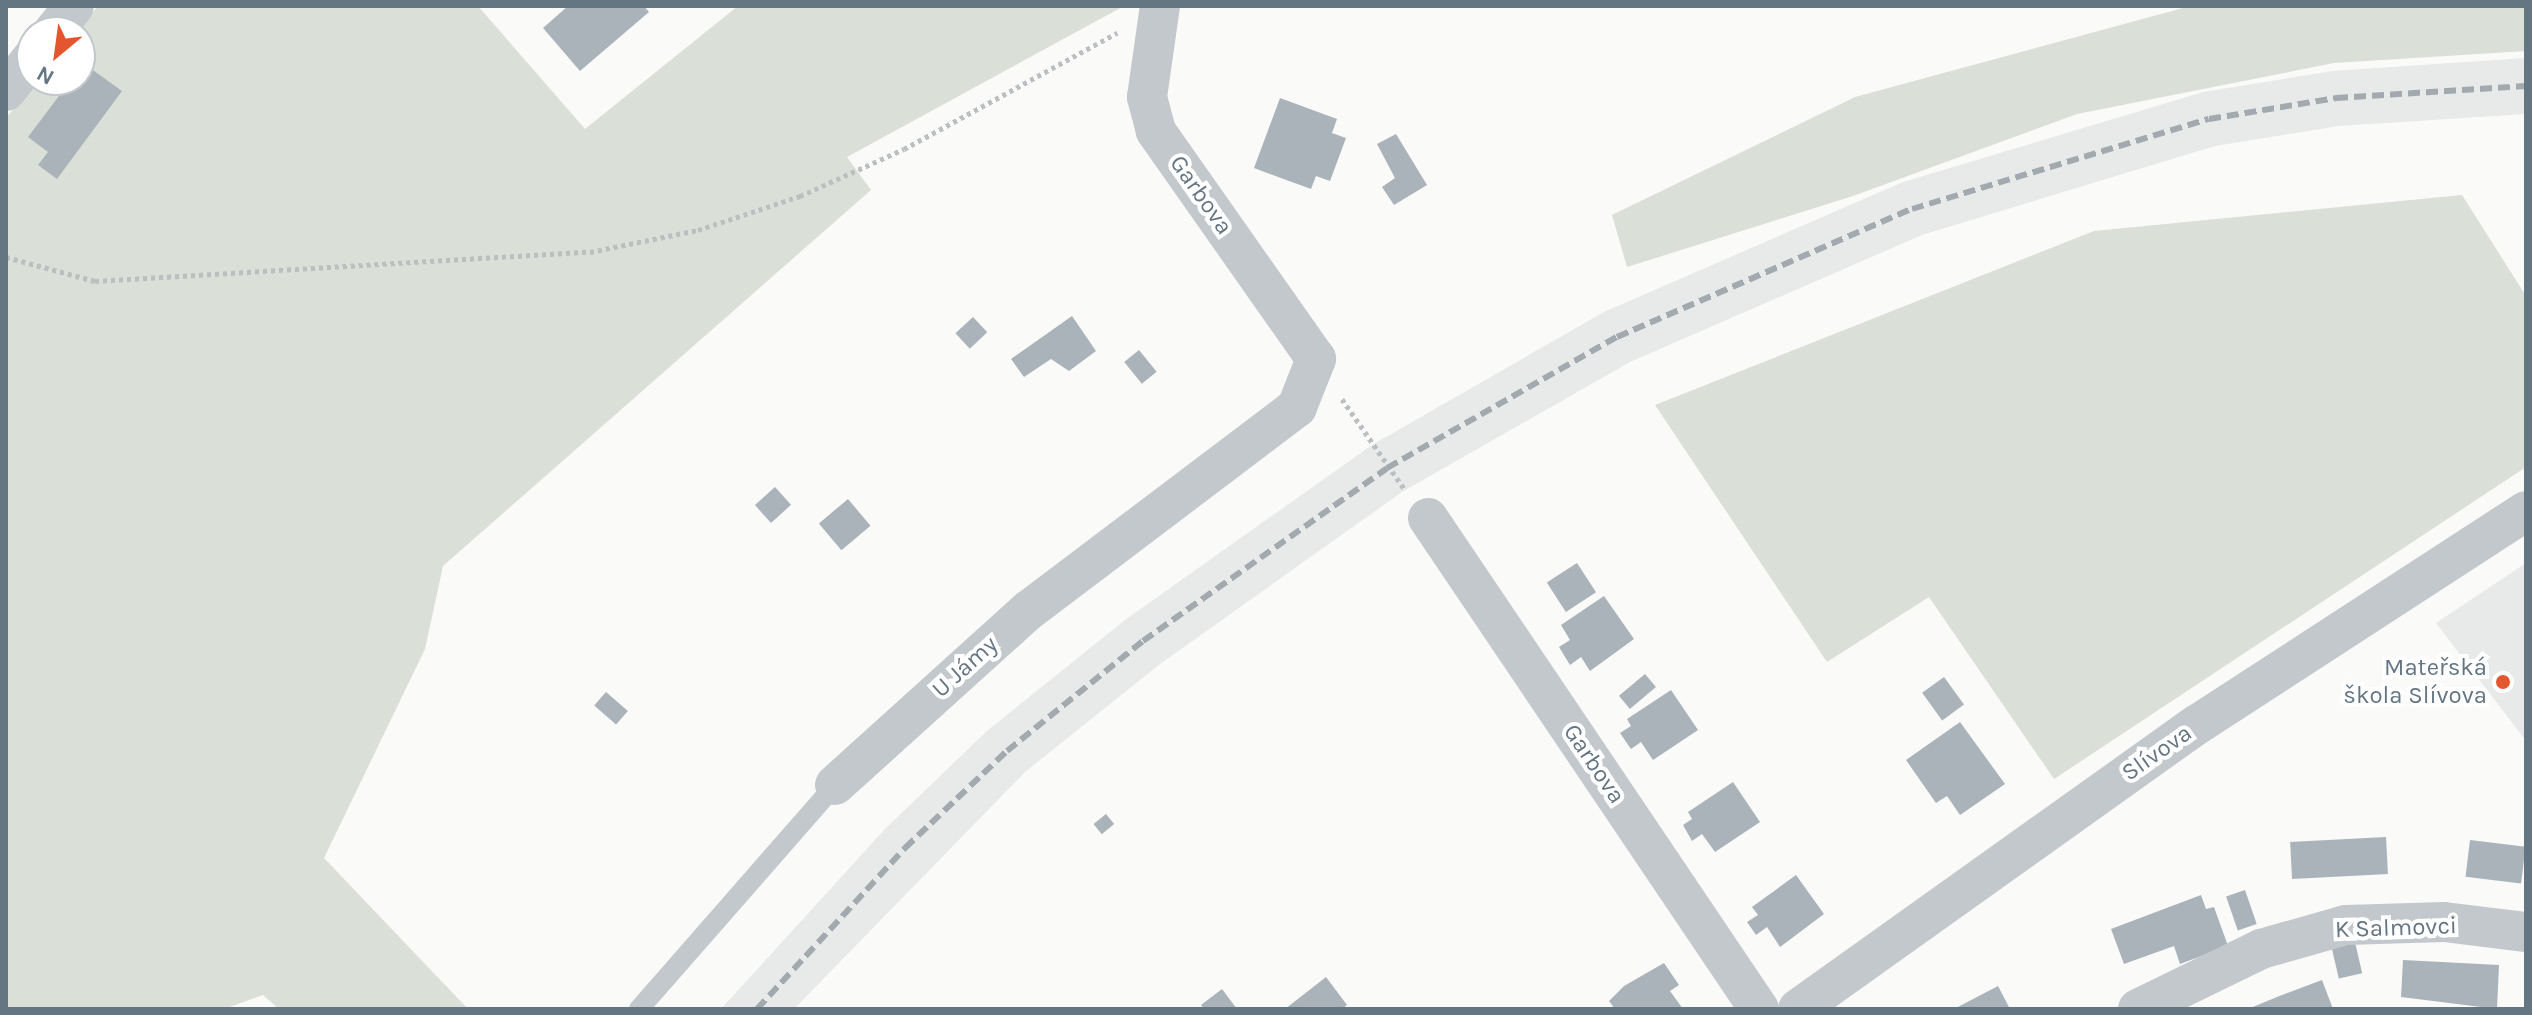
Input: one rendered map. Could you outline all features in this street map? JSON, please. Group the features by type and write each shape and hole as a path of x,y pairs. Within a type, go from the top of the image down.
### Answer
{"street":[{"name":"Garbova","path":"1158,9 1147,97 1156,131 1316,359"},
{"name":"U Jámy","path":"835,785 1029,610 1297,407 1316,359"},
{"name":"Slívova","path":"1798,1009 2198,724 2526,511"},
{"name":"Garbova","path":"1428,518 1759,1009"},
{"name":"K Salmovci","path":"2138,1009 2261,949 2346,925 2444,922 2526,932"}],"lane":[{"name":"U Jámy","path":"639,1009 835,785"}],"path":[{"path":"6,257 95,281 590,252 698,230 904,149 1158,9"},
{"path":"1316,359 1428,518"}],"shaded area":[{"path":"98,6 478,6 585,129 738,6 1124,6 847,157 871,190 443,566 425,649 324,858 468,1009 279,1009 263,995 224,1009 6,1009 6,118 24,96 96,96 96,16 90,16"},
{"path":"2526,6 2526,51 2334,63 2077,114 1853,196 1627,267 1612,215 1855,97 2183,8"},
{"path":"2526,58 2526,114 2339,126 2215,146 1922,235 1630,362 1402,492 1160,664 1025,772 794,1009 721,1009 885,829 988,730 1125,620 1372,445 1604,312 1903,182 2203,92 2332,71"},
{"path":"2462,195 2526,296 2526,467 2054,779 1929,597 1827,662 1655,405 2094,231"},
{"name":"Mateřská škola Slívova","path":"2526,563 2526,741 2436,623"}],"building":[{"path":"568,6 644,6 649,12 580,71 543,28"},
{"path":"96,72 122,91 57,179 38,165 48,152 28,137 59,96 96,96"},
{"path":"1280,98 1337,119 1332,133 1346,138 1330,181 1316,176 1311,189 1254,168"},
{"path":"1396,134 1427,185 1394,205 1382,187 1395,178 1377,144"},
{"path":"1072,316 1096,351 1069,371 1051,359 1024,377 1011,359"},
{"path":"973,317 987,332 970,349 955,333"},
{"path":"1139,350 1157,372 1142,384 1124,362"},
{"path":"775,487 791,505 771,523 755,505"},
{"path":"848,499 870,526 841,550 819,523"},
{"path":"1577,563 1596,592 1566,612 1547,583"},
{"path":"1604,596 1634,639 1590,671 1581,657 1570,665 1559,647 1570,640 1561,625"},
{"path":"1645,674 1656,687 1630,709 1619,696"},
{"path":"1944,677 1964,705 1942,720 1922,693"},
{"path":"1671,690 1698,730 1653,760 1641,742 1631,749 1620,733 1631,726 1627,719"},
{"path":"606,692 628,711 616,725 594,706"},
{"path":"1960,722 2005,784 1960,815 1947,796 1936,803 1906,760"},
{"path":"1733,782 1760,822 1715,852 1702,834 1692,841 1683,825 1692,819 1688,812"},
{"path":"1106,814 1114,824 1102,834 1094,824"},
{"path":"2386,837 2388,874 2292,879 2290,842"},
{"path":"2470,840 2526,847 2521,884 2465,877"},
{"path":"1796,875 1824,914 1780,947 1767,927 1756,935 1747,922 1758,915 1752,907"},
{"path":"2245,890 2257,924 2238,931 2226,897"},
{"path":"2201,895 2206,909 2214,907 2228,946 2180,964 2174,946 2124,964 2111,929"},
{"path":"2355,942 2362,973 2339,979 2332,947"},
{"path":"2403,960 2499,965 2497,1009 2401,997"},
{"path":"1664,963 1679,985 1670,991 1683,1009 1615,1009 1609,1001 1624,986"},
{"path":"1326,977 1347,1005 1342,1009 1285,1009"},
{"path":"2322,980 2333,1009 2248,1009 2277,997"},
{"path":"1998,986 2010,1009 1954,1009"},
{"path":"1222,989 1237,1009 1204,1009 1201,1005"}],"railway":[{"path":"757,1009 905,848 1007,751 1143,641 1387,468 1617,337 1912,209 2209,119 2336,98 2526,86"}],"place":[{"name":"Mateřská škola Slívova","path":"2503,682"}]}
